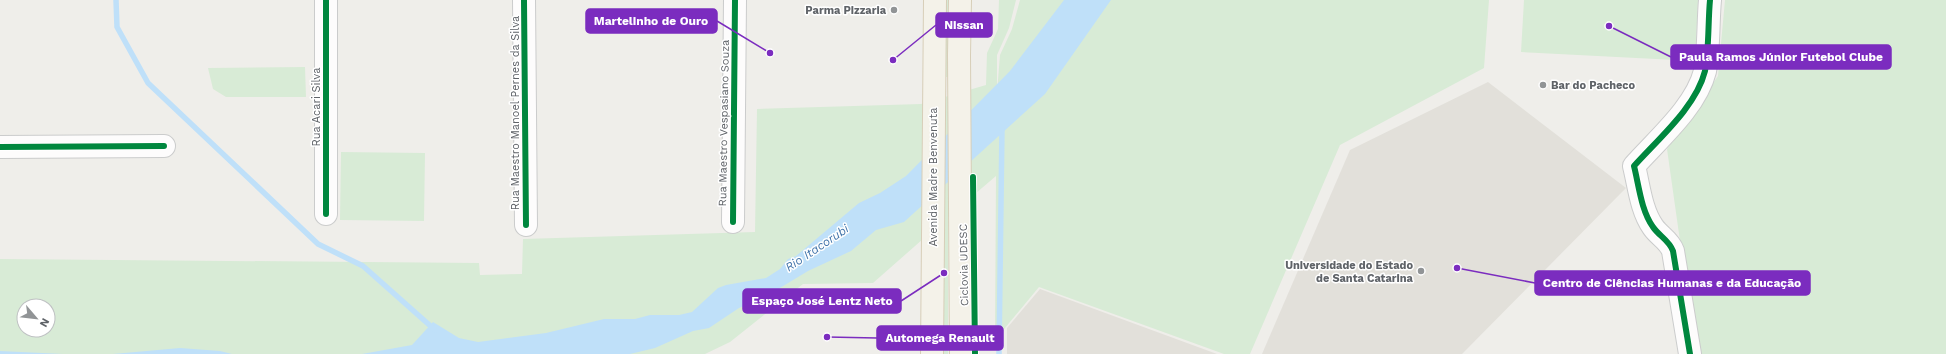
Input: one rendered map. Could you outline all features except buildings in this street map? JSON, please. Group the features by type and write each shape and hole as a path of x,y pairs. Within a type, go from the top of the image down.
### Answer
{"main road":[{"name":"Avenida Madre Benvenuta","path":"932,354 935,0"},
{"path":"960,0 958,55 961,354"}],"street":[{"name":"Rua Acari Silva","path":"326,0 326,214"},
{"name":"Rua Maestro Manoel Pernes da Silva","path":"524,0 526,225"},
{"name":"Rua Maestro Vespasiano Souza","path":"733,222 735,0"},
{"path":"1690,354 1673,251 1670,244 1653,227 1646,213 1634,166 1687,107 1697,90 1705,70 1710,0"},
{"path":"0,147 164,146"}],"shaded area":[{"name":"Universidade do Estado de Santa Catarina","path":"1488,82 1626,188 1462,354 1262,354 1350,150"},
{"path":"1040,289 1217,354 1007,354 1007,328"}],"green space":[{"path":"944,0 951,0 950,77 943,77"},
{"path":"999,0 1016,0 1009,28 997,55 997,92 1000,55 1012,29 1020,0 1489,0 1484,68 1340,145 1250,354 1224,354 1039,287 995,340 996,176 948,217 948,354 939,354 940,224 873,283 803,284 730,342 705,354 0,354 0,259 479,263 480,275 522,274 523,239 755,232 757,109 921,104 986,85 987,53 998,29"},
{"path":"1524,0 1698,0 1695,61 1521,52"},
{"path":"1725,0 1946,0 1946,354 1696,354 1667,149 1718,76"},
{"path":"305,67 306,97 226,97 213,89 208,68"},
{"path":"341,152 425,153 424,221 340,220"}],"water":[{"name":"Rio Itacorubi","path":"1064,0 1111,0 1045,94 904,222 876,230 851,251 808,271 765,297 739,308 709,328 693,331 655,348 630,354 362,354 412,345 433,322 459,338 478,342 546,333 604,319 635,319 650,315 679,315 692,312 718,288 726,285 766,278 780,269 788,259 796,256 859,203 880,193 906,176 1010,71"},
{"path":"180,348 220,351 232,354 113,354"},
{"path":"0,351 63,354 0,354"}],"waterway":[{"path":"116,0 117,27 148,83 318,244 363,266 435,330"},
{"path":"999,354 1002,128"}],"cycle path":[{"path":"326,0 326,214"},
{"path":"524,0 526,225"},
{"path":"733,222 735,0"},
{"path":"1690,354 1673,251 1669,244 1655,230 1649,220 1643,206 1634,166 1665,134 1685,110 1700,84 1705,71 1706,63 1710,0"},
{"path":"0,147 164,146"},
{"name":"Ciclovia UDESC","path":"973,177 975,354"}],"place":[{"name":"Parma Pizzaria","path":"894,10"},
{"name":"Paula Ramos Júnior Futebol Clube","path":"1609,26"},
{"name":"Martelinho de Ouro","path":"770,53"},
{"name":"Nissan","path":"893,60"},
{"name":"Bar do Pacheco","path":"1543,85"},
{"name":"Centro de Ciências Humanas e da Educação","path":"1457,268"},
{"name":"Universidade do Estado de Santa Catarina","path":"1421,271"},
{"name":"Espaço José Lentz Neto","path":"944,273"},
{"name":"Automega Renault","path":"827,337"}]}
